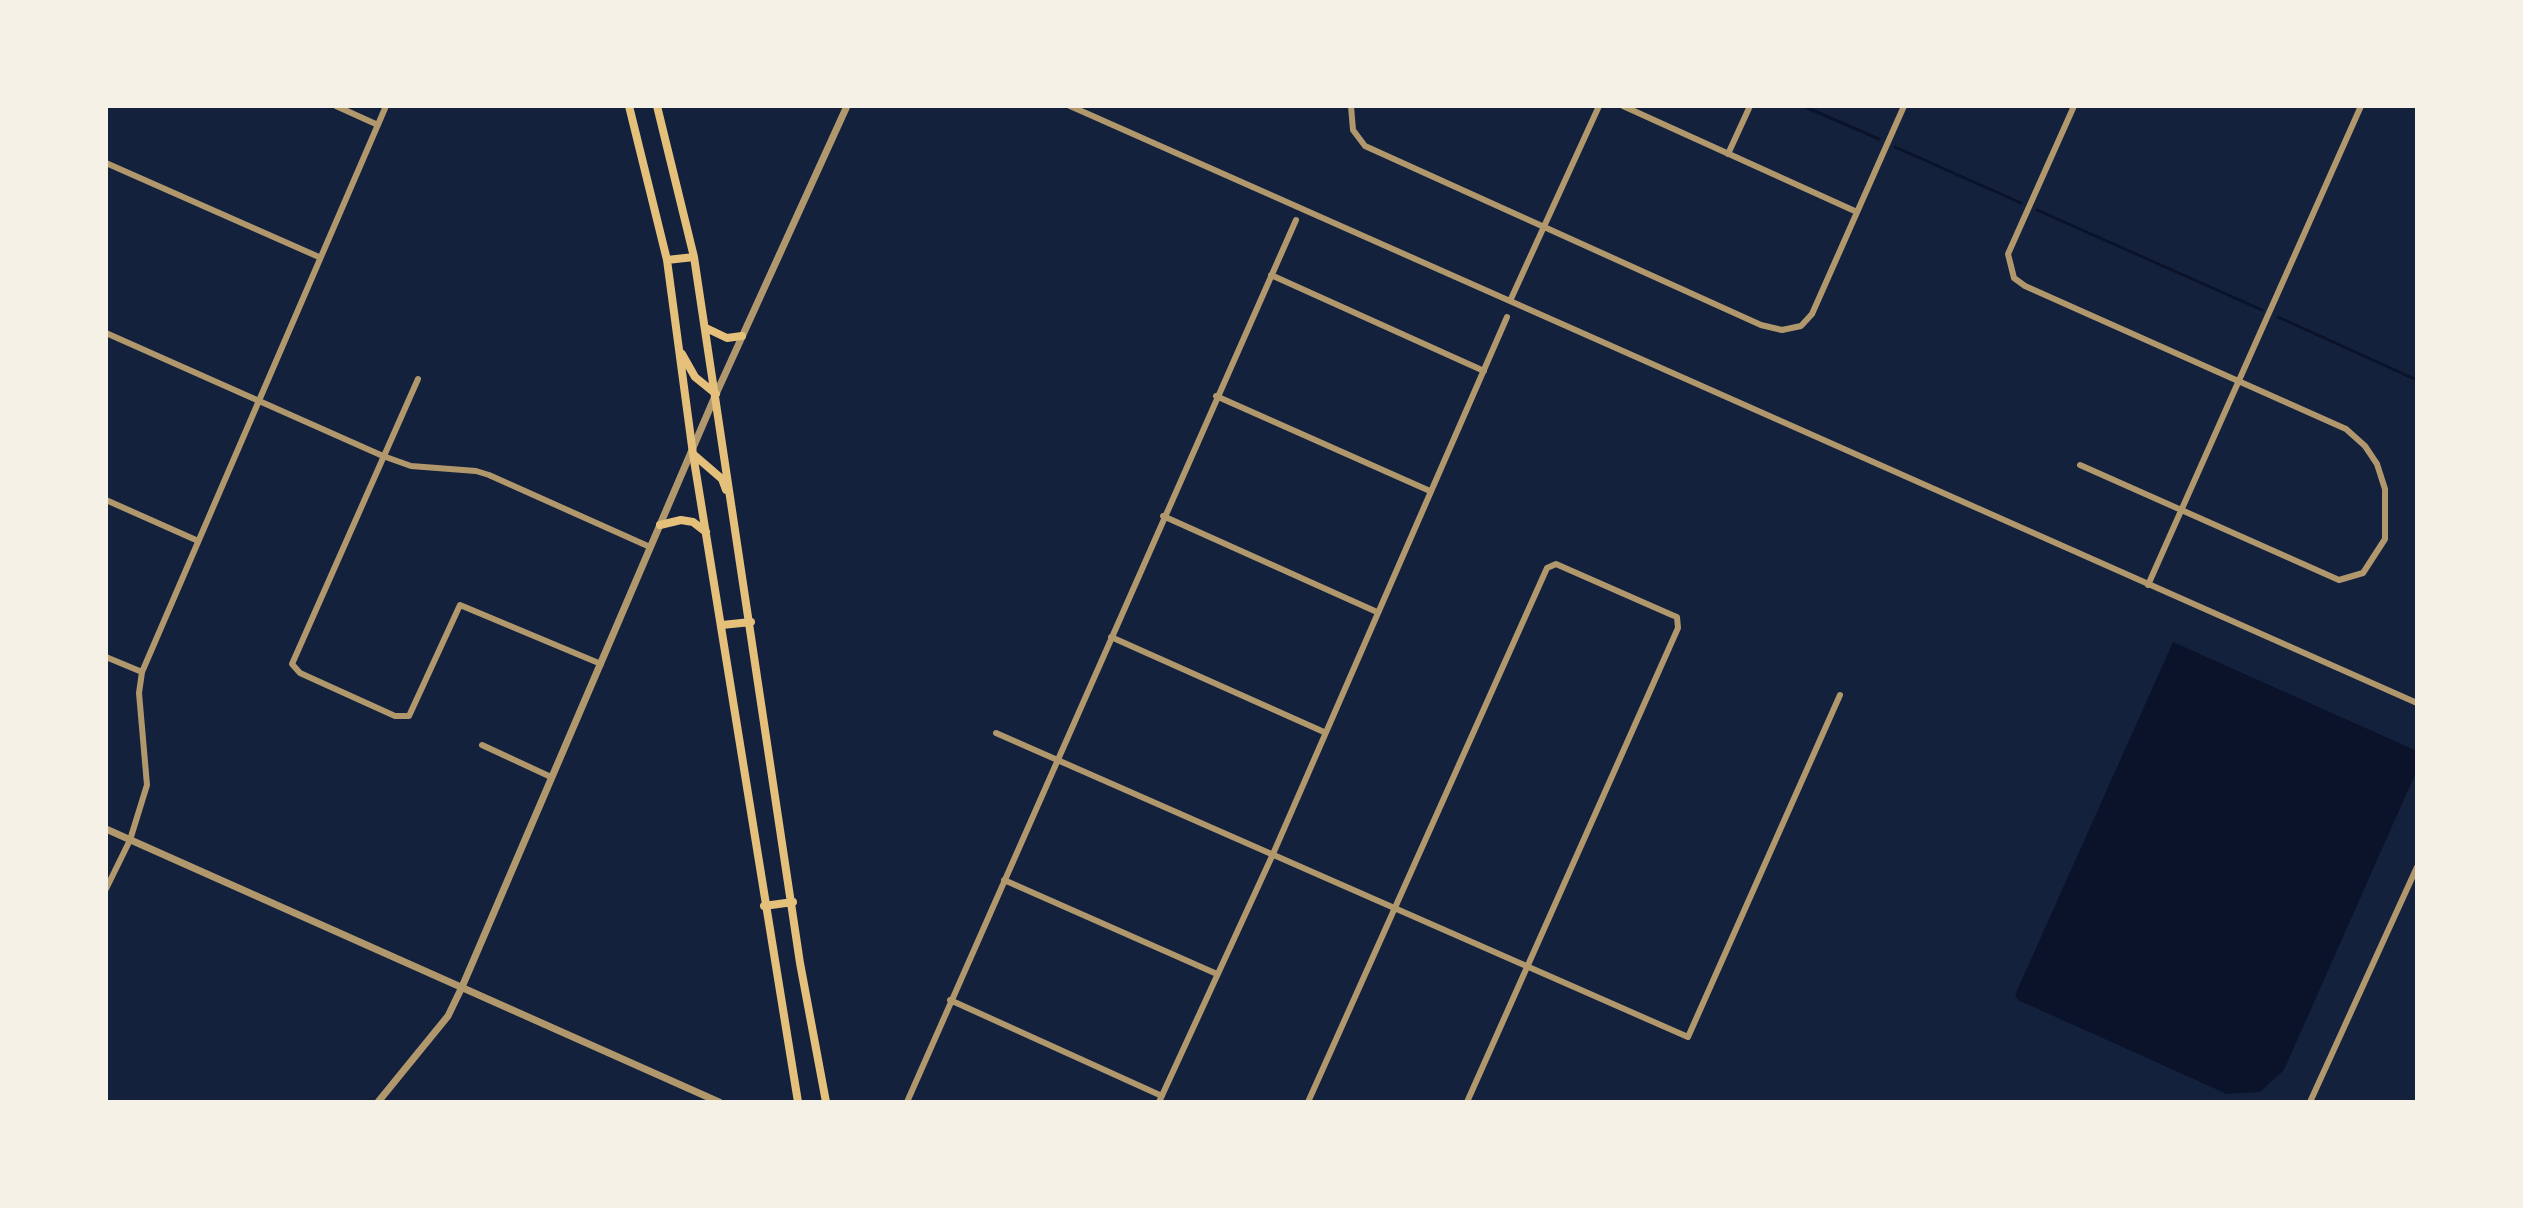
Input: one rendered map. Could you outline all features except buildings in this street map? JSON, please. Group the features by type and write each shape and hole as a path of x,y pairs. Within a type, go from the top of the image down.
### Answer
{"main road":[{"path":"629,106 667,260 693,454 798,1102"},
{"path":"657,106 694,257 826,1102"},
{"path":"667,260 694,257"},
{"path":"706,328 727,338 742,336"},
{"path":"679,346 695,377 716,394"},
{"path":"693,454 722,479 732,510"},
{"path":"660,525 681,520 693,522 706,532"},
{"path":"722,625 751,622"},
{"path":"764,906 793,902"}],"street":[{"path":"336,106 378,125"},
{"path":"106,889 130,840 147,785 139,693 142,672 196,540 386,106"},
{"path":"378,1102 448,1016 462,987 650,547 693,454 716,394 847,106"},
{"path":"1070,106 2417,703"},
{"path":"1351,106 1353,130 1365,146 1761,325 1790,330 1807,321 1812,314 1904,106"},
{"path":"1510,301 1599,106"},
{"path":"1623,106 1857,212"},
{"path":"1728,154 1750,106"},
{"path":"2074,106 2008,254 2014,278 2025,286 2336,424 2365,446 2377,464 2385,489 2385,539 2363,573 2339,580 2080,465"},
{"path":"2148,585 2361,106"},
{"path":"106,163 319,257"},
{"path":"907,1102 1296,220"},
{"path":"1271,275 1484,371"},
{"path":"950,1000 1161,1099 1273,854 1507,317"},
{"path":"106,333 383,456 411,466 476,471 489,475 650,547"},
{"path":"418,379 293,657 296,669 395,716 409,716 460,605 601,664"},
{"path":"1216,396 1430,491"},
{"path":"106,500 196,540"},
{"path":"1163,516 1377,612"},
{"path":"1308,1102 1547,568 1560,565 1677,617 1678,628 1467,1102"},
{"path":"1111,637 1324,732"},
{"path":"106,657 142,672"},
{"path":"996,733 1688,1037 1840,695"},
{"path":"482,745 551,777"},
{"path":"106,829 719,1102"},
{"path":"2310,1102 2417,867"},
{"path":"1004,880 1217,974"}],"water":[{"path":"2173,642 2417,751 2417,770 2284,1070 2260,1092 2227,1094 2018,1000 2015,995"}],"waterway":[{"path":"1803,106 1879,139"},
{"path":"1895,147 2021,203"},
{"path":"2037,210 2262,310"},
{"path":"2278,317 2417,380"}]}
